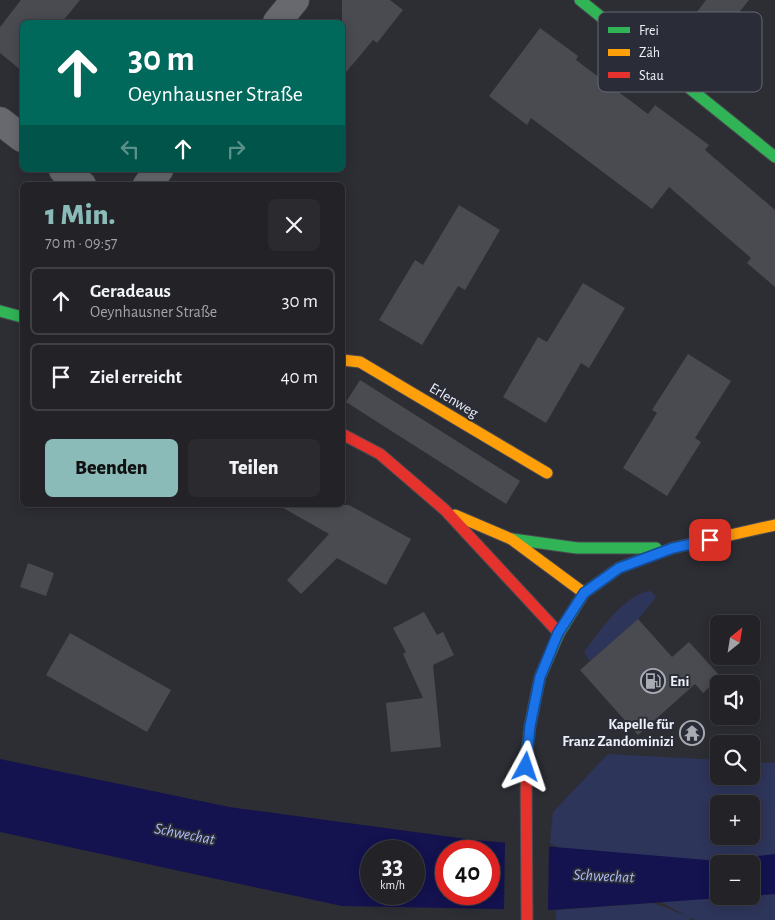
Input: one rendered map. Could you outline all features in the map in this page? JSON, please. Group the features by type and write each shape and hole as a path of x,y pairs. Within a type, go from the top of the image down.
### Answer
{"street":[{"path":"279,20 295,0"},
{"path":"580,0 598,14"},
{"path":"694,92 775,157"},
{"path":"0,121 20,136"},
{"path":"66,172 78,182"},
{"path":"149,182 157,172"},
{"path":"0,311 20,316"},
{"name":"Erlenweg","path":"345,360 360,362 548,473"},
{"path":"345,436 380,454 445,510 558,633"},
{"path":"445,510 511,539 584,593"},
{"path":"527,920 526,767 532,717 540,677 558,633 584,593 619,568 673,548 775,525"},
{"path":"511,539 578,548 673,548"}],"shaded area":[{"path":"651,591 656,597 638,619 590,661 584,652 613,615 622,606 641,593"},
{"path":"608,754 710,760 710,785 760,785 760,762 775,763 775,920 695,920 693,918 689,920 556,920 556,910 653,903 687,916 550,843 553,812"}],"water":[{"name":"Schwechat","path":"0,759 229,807 474,840 435,840 435,905 500,905 500,842 710,860 710,899 551,910 342,906 0,832"},
{"path":"775,854 775,894 760,895 760,856"}],"pier":[{"path":"505,840 549,844 548,913 504,912"}],"building":[{"path":"21,0 80,0 64,20 20,20 20,69 0,53 0,27"},
{"path":"342,0 390,0 403,10 377,43 373,40 345,73 345,20 342,20"},
{"path":"706,0 749,0 739,12 697,12"},
{"path":"540,28 578,56 576,60 598,76 598,92 619,92 648,114 655,105 709,145 705,150 775,210 775,287 747,263 751,258 669,187 652,209 531,118 527,125 489,96"},
{"path":"459,205 500,230 465,290 458,286 422,345 379,320 415,260 423,265"},
{"path":"583,283 625,308 589,368 581,363 546,423 503,397 538,337 547,342"},
{"path":"688,354 731,381 695,438 701,442 667,496 623,468 657,413 652,410"},
{"path":"360,380 520,481 506,504 346,402"},
{"path":"345,505 349,505 411,539 386,585 337,558 301,594 287,580 329,534 282,507 345,507"},
{"path":"28,563 54,573 46,596 20,587"},
{"path":"424,612 437,635 443,632 454,655 433,665 441,747 391,752 386,703 423,698 403,654 406,652 393,628"},
{"name":"Eni","path":"638,619 672,657 689,642 719,675 710,675 710,687 703,693 695,684 638,735 580,670"},
{"path":"70,633 171,690 147,732 46,675"}],"traffic: fast":[{"path":"580,0 598,14"},
{"path":"694,92 775,157"},
{"path":"0,311 20,316"},
{"path":"512,539 577,548 656,548"},
{"path":"526,762 530,726 540,677 559,633 584,593 619,568 648,557"}],"traffic: slow":[{"path":"345,360 360,362 547,473"},
{"path":"455,515 511,539 584,593"},
{"path":"648,557 673,548 775,525"}],"traffic: jam":[{"path":"345,436 380,454 445,510 559,633"},
{"path":"526,762 527,920"}],"place":[{"name":"Eni","path":"653,681"},
{"name":"Kapelle für Franz Zandominizi","path":"692,733"}],"route":[{"path":"526,767 530,726 540,677 558,633 584,593 619,568 673,548 710,540"}]}
